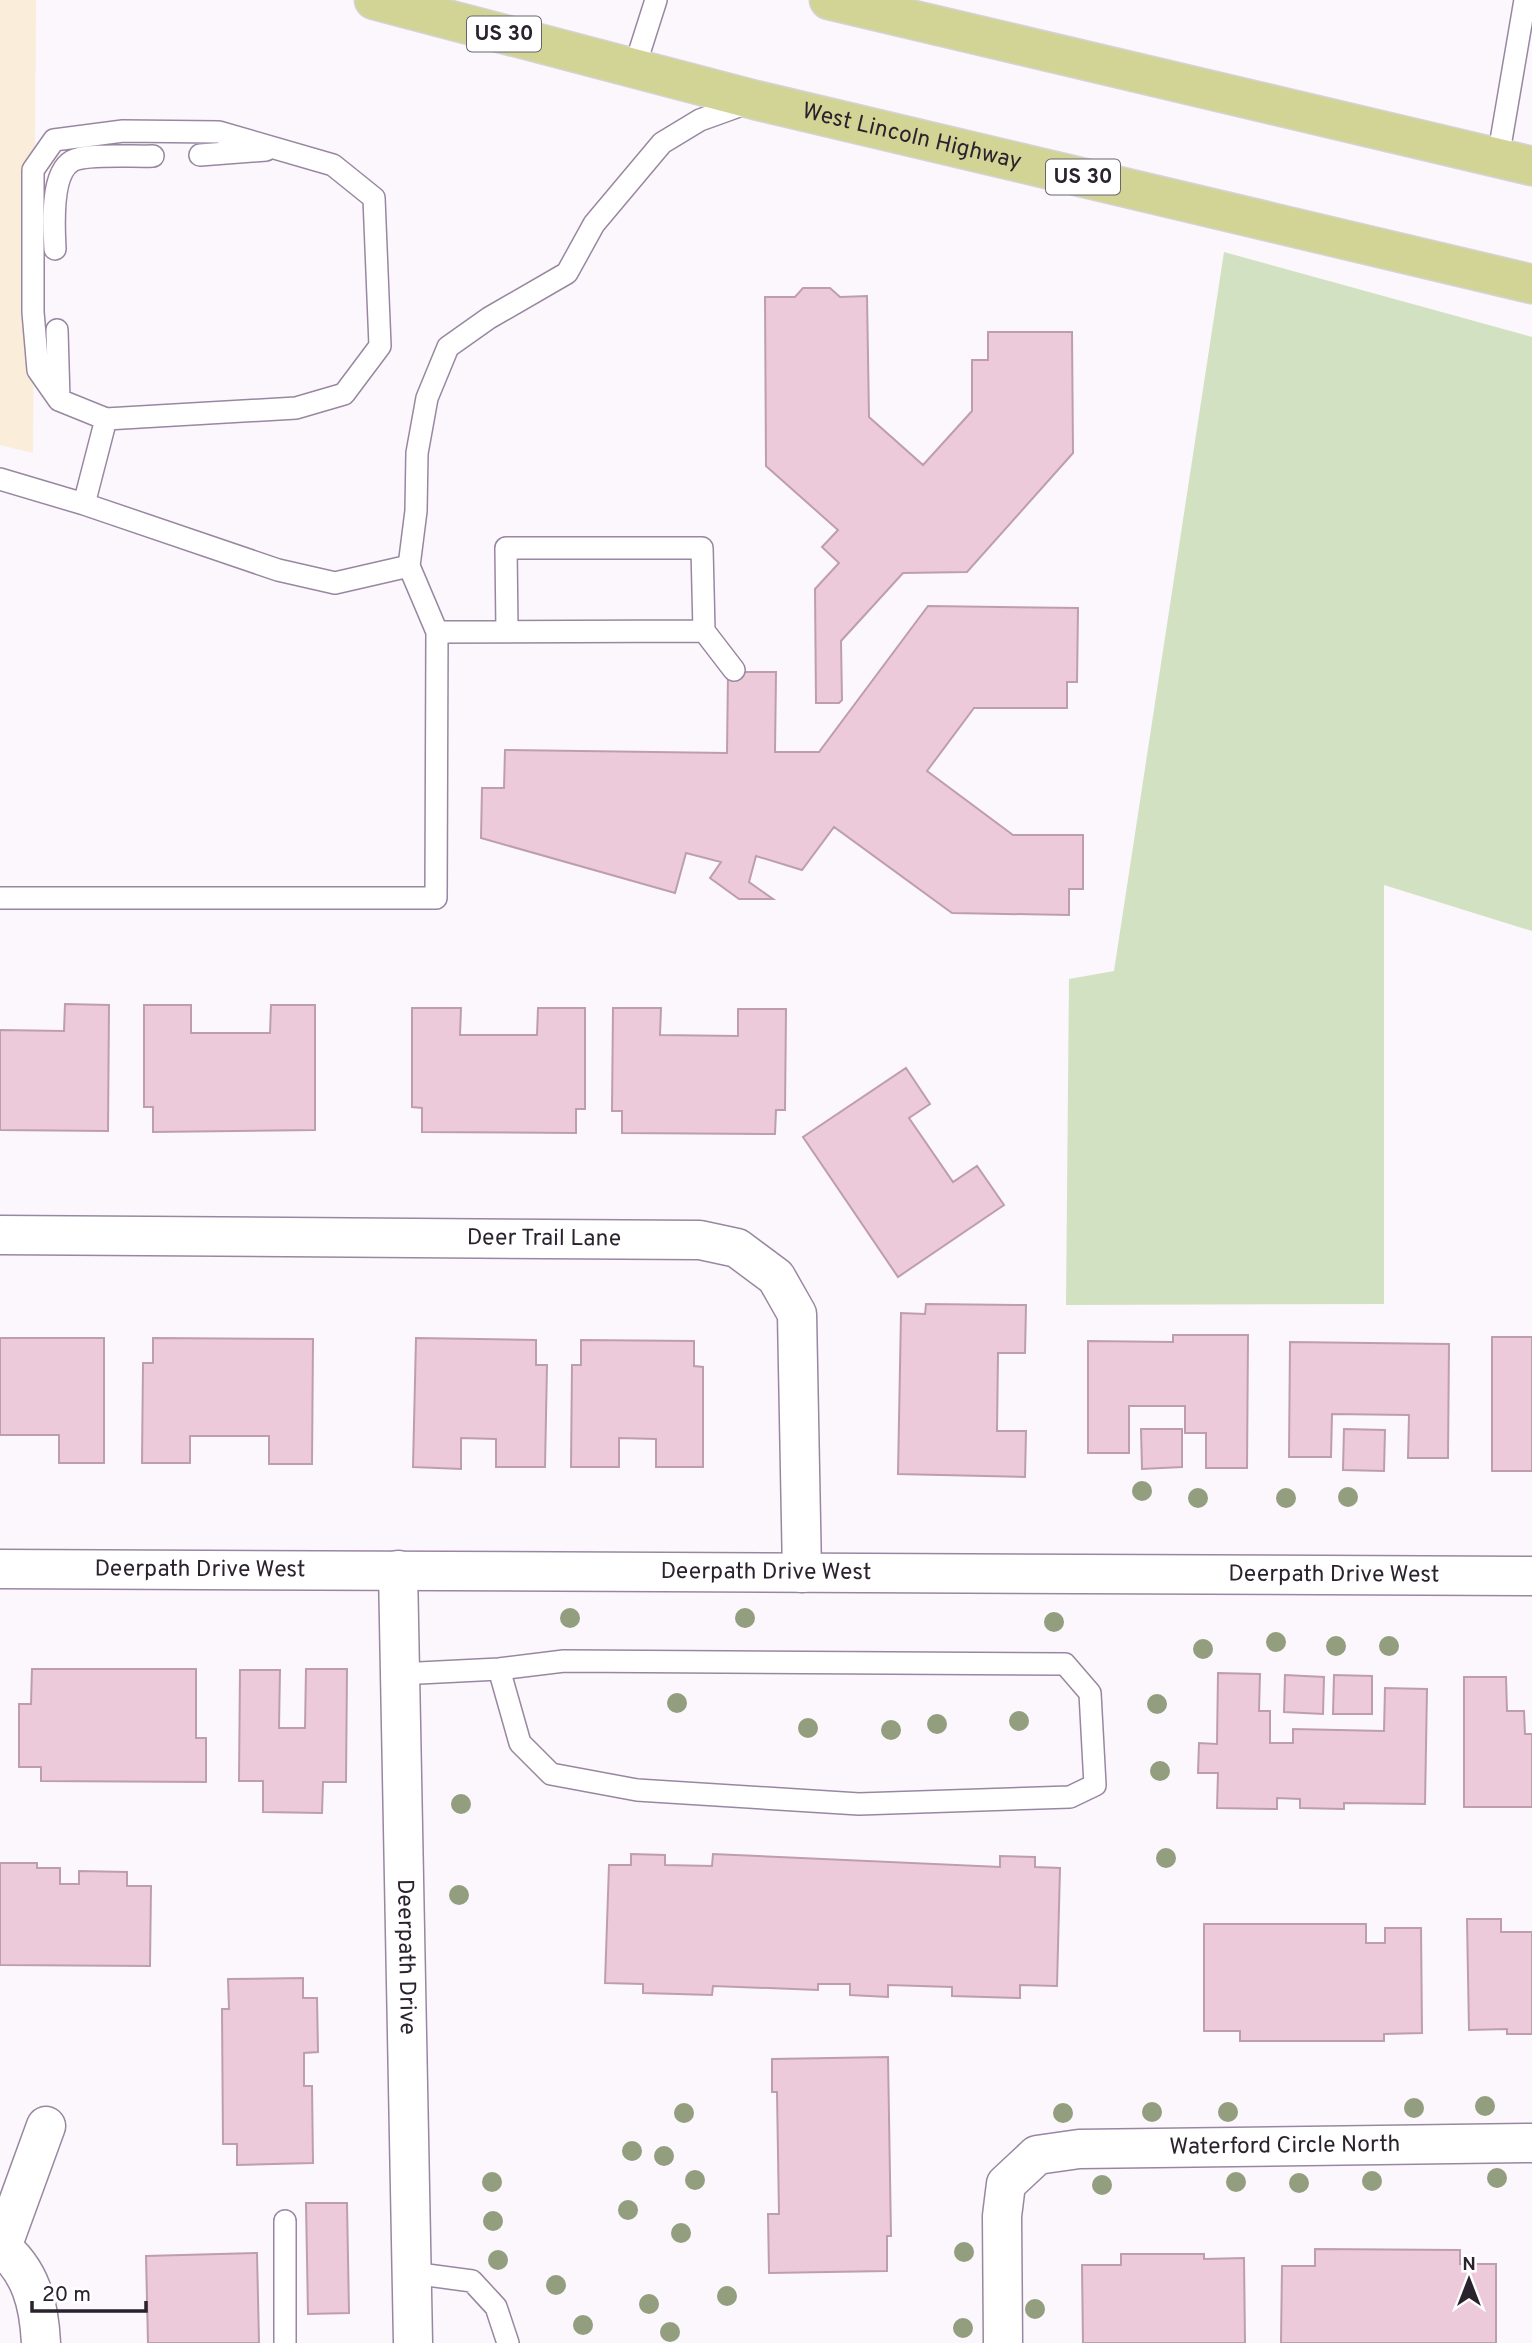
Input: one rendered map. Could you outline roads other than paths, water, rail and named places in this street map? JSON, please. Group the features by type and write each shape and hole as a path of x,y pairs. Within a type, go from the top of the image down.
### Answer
{"main road":[{"name":"West Lincoln Highway","path":"373,0 755,100 1532,284"},
{"path":"830,0 1515,162"}],"street":[{"name":"Deer Trail Lane","path":"0,1235 700,1240 737,1248 776,1277 797,1314 802,1573"},
{"name":"Deerpath Drive West","path":"0,1569 1532,1576"},
{"name":"Deerpath Drive","path":"398,1570 413,2343"},
{"path":"41,2343 40,2323 29,2278 1,2246 46,2126"},
{"name":"Waterford Circle North","path":"1003,2343 1002,2216 1006,2184 1037,2155 1079,2150 1532,2143"}],"lane":[{"path":"634,69 656,0"},
{"path":"1515,162 1525,0"},
{"path":"0,898 436,898 437,632 409,566 416,511 417,453 427,398 448,347 489,318 567,273 594,224 662,143 700,120 755,100"},
{"path":"123,131 219,132 282,149 333,165 374,198 380,346 344,394 296,408 106,419 59,400 38,370 33,312 33,170 54,140 123,131"},
{"path":"200,155 282,149"},
{"path":"55,249 57,179 71,162 91,157 153,156"},
{"path":"57,330 59,400"},
{"path":"84,503 106,419"},
{"path":"0,479 84,503 278,569 335,583 409,566"},
{"path":"507,631 506,548 702,548 704,631 734,670"},
{"path":"437,632 704,631"},
{"path":"399,1674 564,1661 1065,1664 1090,1693 1095,1785 1070,1797 859,1804 637,1790 551,1774 520,1743 499,1668"},
{"path":"285,2221 285,2343"},
{"path":"412,2273 472,2281 496,2307 508,2343"}]}
